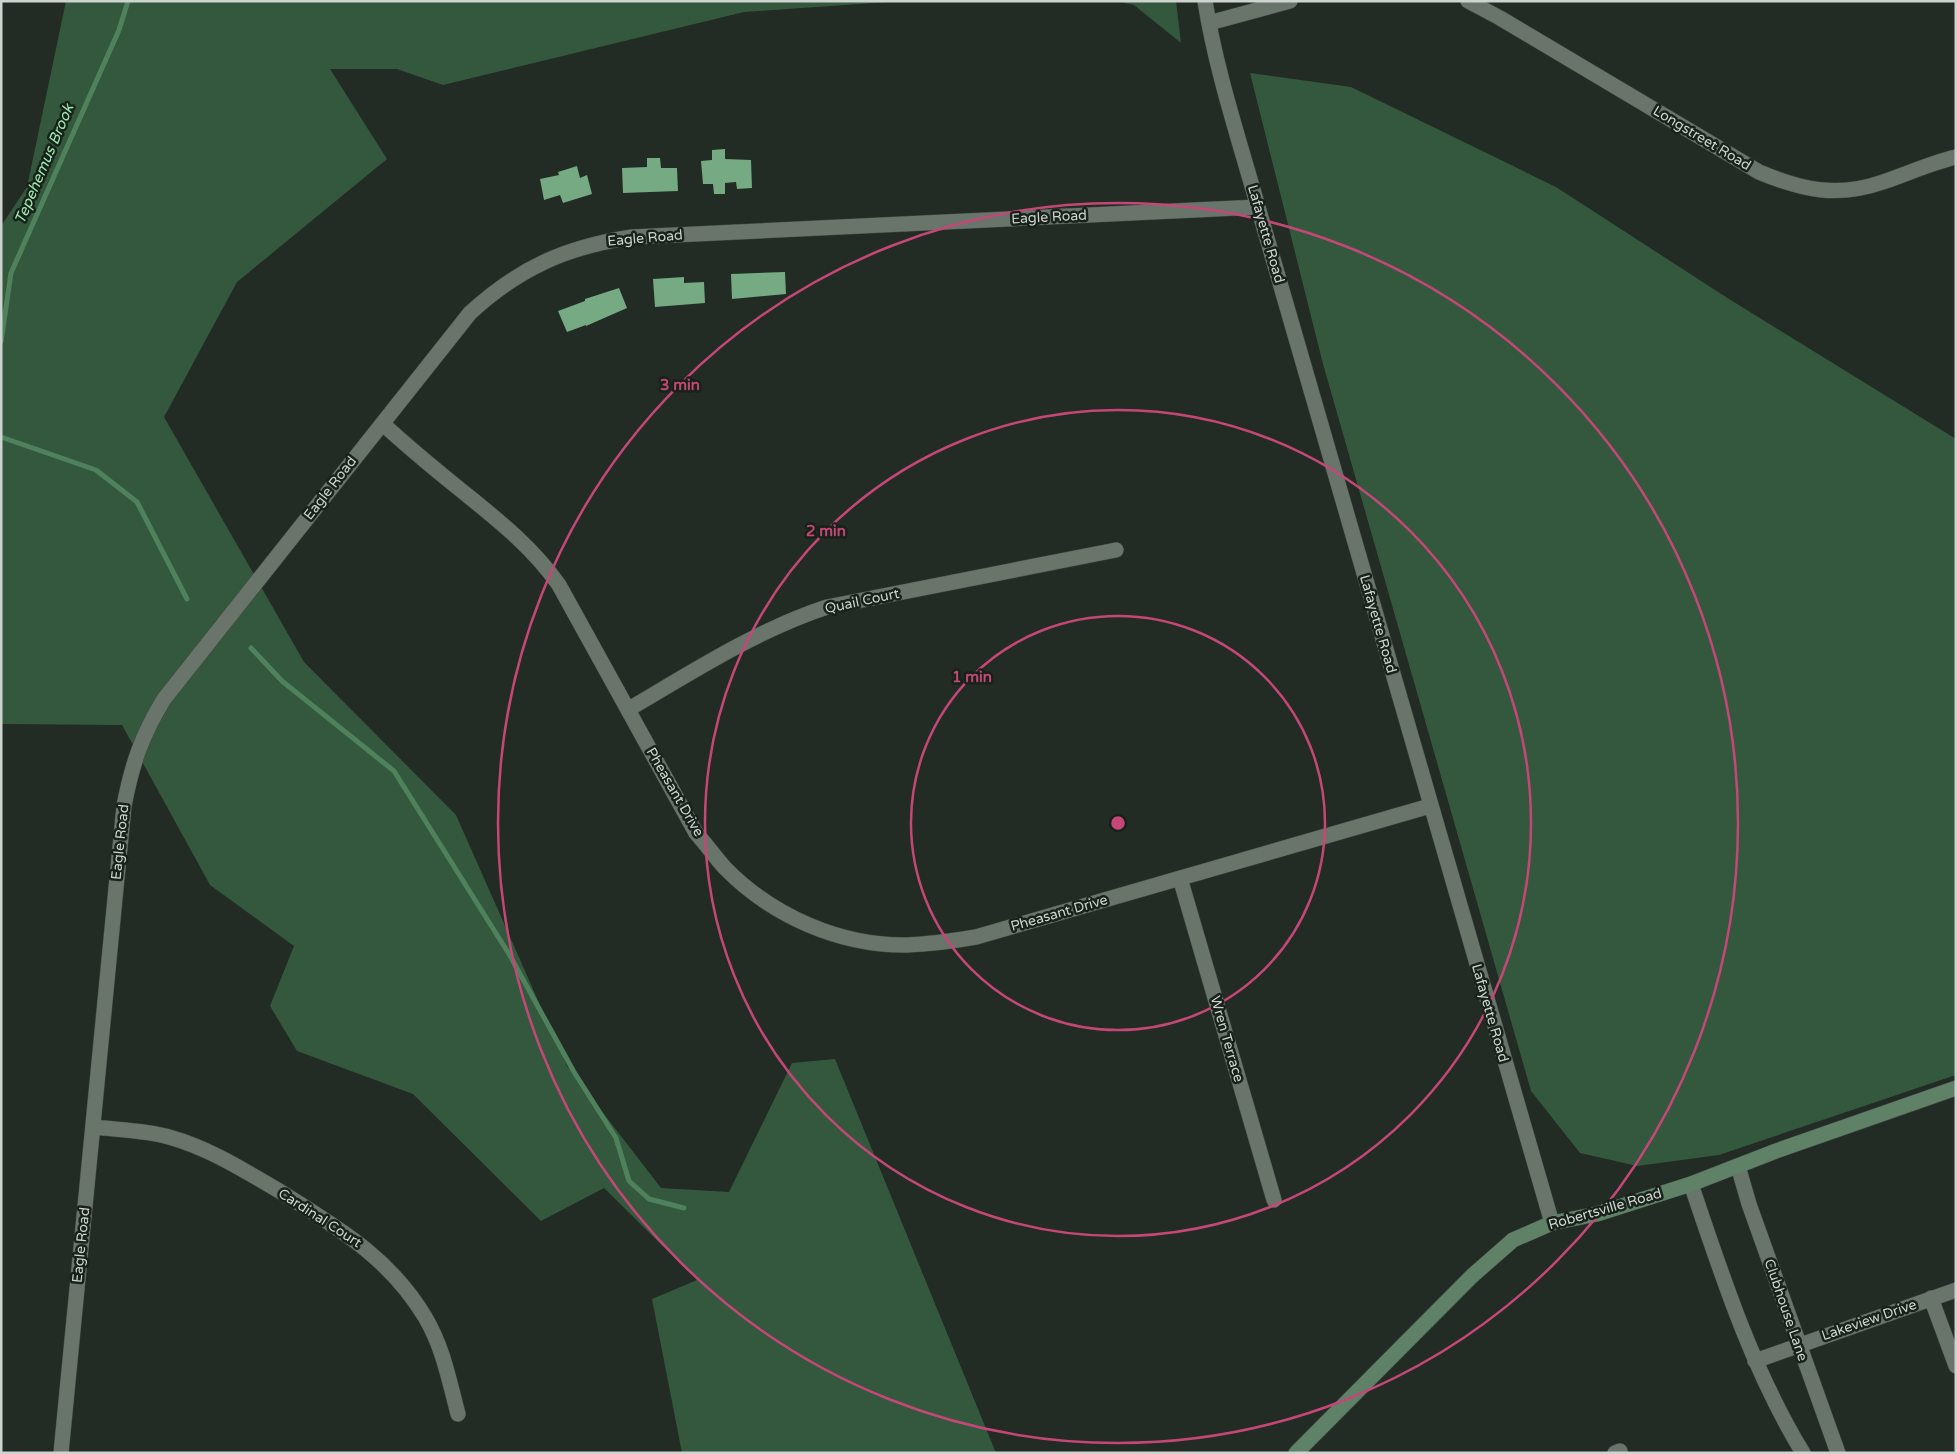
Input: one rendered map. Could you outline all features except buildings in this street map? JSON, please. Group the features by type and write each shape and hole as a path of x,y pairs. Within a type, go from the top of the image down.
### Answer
{"street":[{"name":"Lafayette Road","path":"1206,1 1209,23 1258,207 1552,1223"},
{"path":"1209,23 1290,1"},
{"name":"Longstreet Road","path":"1468,1 1500,18 1759,172 1789,185 1830,191 1866,187 1956,157"},
{"name":"Eagle Road","path":"61,1453 124,806 130,775 142,738 164,699 470,313 516,276 540,263 565,252 601,242 632,237 1258,207"},
{"name":"Pheasant Drive","path":"383,424 427,463 516,534 560,585 696,833 724,866 755,894 788,915 822,930 848,937 889,944 942,943 976,937 1430,806"},
{"name":"Quail Court","path":"629,709 770,630 818,610 1116,550"},
{"name":"Wren Terrace","path":"1180,878 1274,1200"},
{"name":"Robertsville Road","path":"1296,1453 1472,1276 1513,1240 1552,1223 1597,1214 1690,1184 1956,1088"},
{"name":"Cardinal Court","path":"94,1127 168,1136 212,1152 344,1231 363,1245 395,1275 425,1317 444,1360 458,1414"},
{"name":"Clubhouse Lane","path":"1738,1166 1749,1204 1798,1345 1838,1453"},
{"path":"1690,1184 1739,1324 1785,1424 1803,1453"},
{"name":"Lakeview Drive","path":"1755,1361 1956,1290"},
{"path":"1931,1298 1956,1366"}],"green space":[{"path":"66,1 904,1 744,12 443,85 397,69 330,69 387,159 237,282 164,417 304,662 456,815 567,1066 661,1188 729,1192 792,1063 835,1059 996,1453 682,1453 652,1299 697,1280 604,1188 541,1221 413,1094 297,1051 270,1006 294,946 210,885 122,725 1,724 1,226 27,187"},
{"path":"1116,1 1176,1 1181,43 1134,5"},
{"path":"1250,73 1351,87 1556,187 1729,299 1956,439 1956,1075 1719,1155 1637,1166 1580,1153 1531,1091 1323,364"}],"waterway":[{"name":"Tepehemus Brook","path":"1,342 11,273 119,30 128,1"},
{"path":"1,437 96,470 137,502 187,599"},
{"path":"251,648 282,681 394,771 509,954 574,1072 616,1138 629,1181 649,1199 684,1208"}]}
